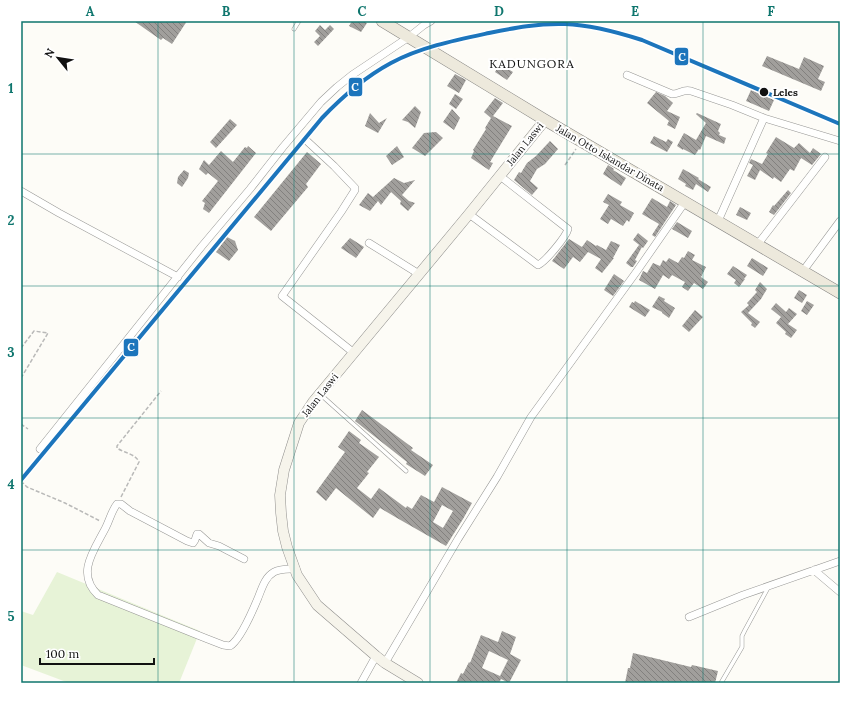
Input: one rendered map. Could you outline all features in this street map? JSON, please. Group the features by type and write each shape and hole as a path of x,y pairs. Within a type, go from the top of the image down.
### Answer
{"main road":[{"name":"Jalan Otto Iskandar Dinata","path":"382,21 545,120 840,293"}],"street":[{"path":"40,449 283,147 321,102 352,75 431,21"},
{"path":"628,75 672,94 686,90 691,91 764,118 840,141"},
{"path":"718,221 764,118"},
{"name":"Jalan Laswi","path":"418,683 376,656 317,605 303,585 297,574 287,547 281,513 280,495 284,470 299,423 313,402 545,120"},
{"path":"308,142 334,166 355,188 355,190 282,296 354,353"},
{"path":"758,244 825,157"},
{"path":"469,214 538,265 546,260 568,230 500,176"},
{"path":"21,191 178,277"},
{"path":"385,663 531,417 685,202"},
{"path":"803,271 840,221"},
{"path":"369,243 419,274"},
{"path":"244,559 219,546 209,543 199,534 197,534 196,540 193,543 187,541 121,504 117,504 89,560 87,570 88,582 98,595 205,638 230,646 239,637 255,605 263,584 268,577 280,569 296,569"},
{"path":"689,617 743,595 840,561"},
{"path":"814,570 840,592"},
{"path":"361,683 376,656"}],"lane":[{"path":"294,29 299,21"},
{"path":"320,394 406,471"},
{"path":"721,683 742,647 742,636 769,586"}],"path":[{"path":"565,165 582,141"},
{"path":"21,348 34,331 48,333 21,378"},
{"path":"117,504 139,462 138,458 117,448 117,446 161,391"},
{"path":"21,424 28,429"},
{"path":"21,481 27,487 65,503 107,525"}],"green space":[{"path":"57,572 200,631 179,683 159,683 152,681 151,683 69,683 21,665 21,611 33,615"}],"building":[{"path":"134,21 187,21 172,44 163,38 161,40"},
{"path":"352,21 363,21 367,23 361,32 349,26"},
{"path":"320,25 325,30 330,25 334,29 318,46 314,42 320,36 315,31"},
{"path":"767,56 799,69 804,57 824,66 818,79 825,82 821,91 762,66"},
{"path":"500,64 513,72 507,80 495,72"},
{"path":"455,74 466,80 459,93 447,86"},
{"path":"751,90 774,100 769,111 746,101"},
{"path":"656,92 665,96 673,103 667,111 680,117 675,129 667,125 669,121 647,103"},
{"path":"455,94 463,99 456,109 449,104"},
{"path":"495,98 503,103 493,116 512,126 490,162 493,163 489,170 471,158 474,151 473,150 491,118 484,112"},
{"path":"415,106 421,112 415,128 408,122 402,120"},
{"path":"452,109 460,118 454,130 443,122"},
{"path":"370,113 379,123 387,118 378,133 365,126"},
{"path":"697,113 721,124 718,131 720,133 719,135 726,138 724,144 706,136 700,150 699,149 695,155 677,146 684,133 696,140 706,123 696,114"},
{"path":"230,119 237,125 216,148 210,142"},
{"path":"436,132 443,138 425,156 412,148 424,133"},
{"path":"654,136 666,142 668,139 673,142 667,152 650,143"},
{"path":"776,137 794,148 799,143 810,153 813,148 821,154 812,165 801,158 794,171 790,169 781,182 774,177 773,179 760,170 755,180 747,176 753,165 749,163 751,159 762,164 768,154 766,153"},
{"path":"550,141 558,149 545,164 537,169 530,181 538,188 532,195 514,180 519,172 521,173 527,163"},
{"path":"248,146 256,153 209,213 203,209 205,203 202,201 218,181 208,173 206,175 199,169 204,160 209,165 221,151 233,162 245,147 247,148"},
{"path":"397,146 404,157 392,165 386,156"},
{"path":"307,152 321,164 306,184 308,187 271,231 254,217"},
{"path":"608,165 626,178 621,186 603,174"},
{"path":"683,169 711,187 708,192 696,184 693,190 685,186 686,184 678,179"},
{"path":"184,170 189,173 188,178 182,187 177,183 178,177"},
{"path":"394,178 404,183 415,180 402,195 409,201 415,203 408,211 400,204 401,201 391,192 381,205 378,201 370,211 359,205 368,193 373,197"},
{"path":"788,190 791,193 774,215 769,212 773,205 774,206"},
{"path":"608,194 622,202 620,205 634,213 629,222 627,220 623,226 611,219 608,224 600,219 609,205 603,202"},
{"path":"652,198 667,207 670,201 676,205 655,237 652,235 659,224 642,214"},
{"path":"740,207 751,213 747,220 736,215"},
{"path":"677,222 692,231 688,238 672,229"},
{"path":"638,233 648,241 643,248 633,240"},
{"path":"227,237 235,241 238,250 229,261 216,252"},
{"path":"350,238 364,247 356,258 341,248"},
{"path":"569,239 582,247 587,240 606,250 611,241 620,245 614,258 602,273 595,268 601,259 588,252 580,262 573,257 564,269 552,261"},
{"path":"639,245 642,247 635,260 637,261 633,267 631,267 626,263"},
{"path":"688,251 695,255 692,260 706,267 701,277 708,282 703,289 694,283 688,291 682,287 685,282 672,275 669,279 663,275 655,289 639,280 643,271 647,273 653,263 660,266 663,260 666,262 669,258 678,263 682,257 684,258"},
{"path":"752,258 768,268 763,276 747,266"},
{"path":"733,266 747,275 739,287 734,283 736,280 727,274"},
{"path":"614,274 624,281 613,296 604,290"},
{"path":"760,282 767,289 761,299 748,313 760,322 755,328 741,312 749,305 747,303 757,292 755,290"},
{"path":"799,290 807,295 802,303 794,298"},
{"path":"659,296 675,308 669,318 662,312 652,307"},
{"path":"635,301 650,310 645,317 629,307 632,302 634,303"},
{"path":"807,301 814,305 807,315 801,311"},
{"path":"776,303 786,312 789,308 797,314 788,324 797,330 791,338 785,334 786,332 776,323 781,317 771,309"},
{"path":"695,310 703,317 689,332 682,326"},
{"path":"362,410 413,448 411,450 433,465 425,476 406,464 407,462 355,421"},
{"path":"349,431 361,440 359,443 379,457 357,488 371,499 379,488 406,508 407,506 412,509 421,495 434,502 442,487 472,503 446,546 380,508 373,518 336,488 326,501 316,492 345,452 338,447","holes":["442,505 453,511 443,528 433,522"]},
{"path":"502,631 516,637 510,654 521,660 509,683 501,679 499,683 456,683 461,673 463,674 469,662 470,663 481,635 498,642","holes":["489,651 508,660 500,676 482,668"]},
{"path":"633,653 691,667 692,665 718,671 715,683 625,683"}],"transit line":[{"name":"C","path":"21,480 322,118 363,81 402,57 451,41 536,25 565,24 594,27 642,40 840,124"}],"place":[{"name":"Leles","path":"764,92"}],"district":[{"name":"KADUNGORA","path":"532,63"}]}
